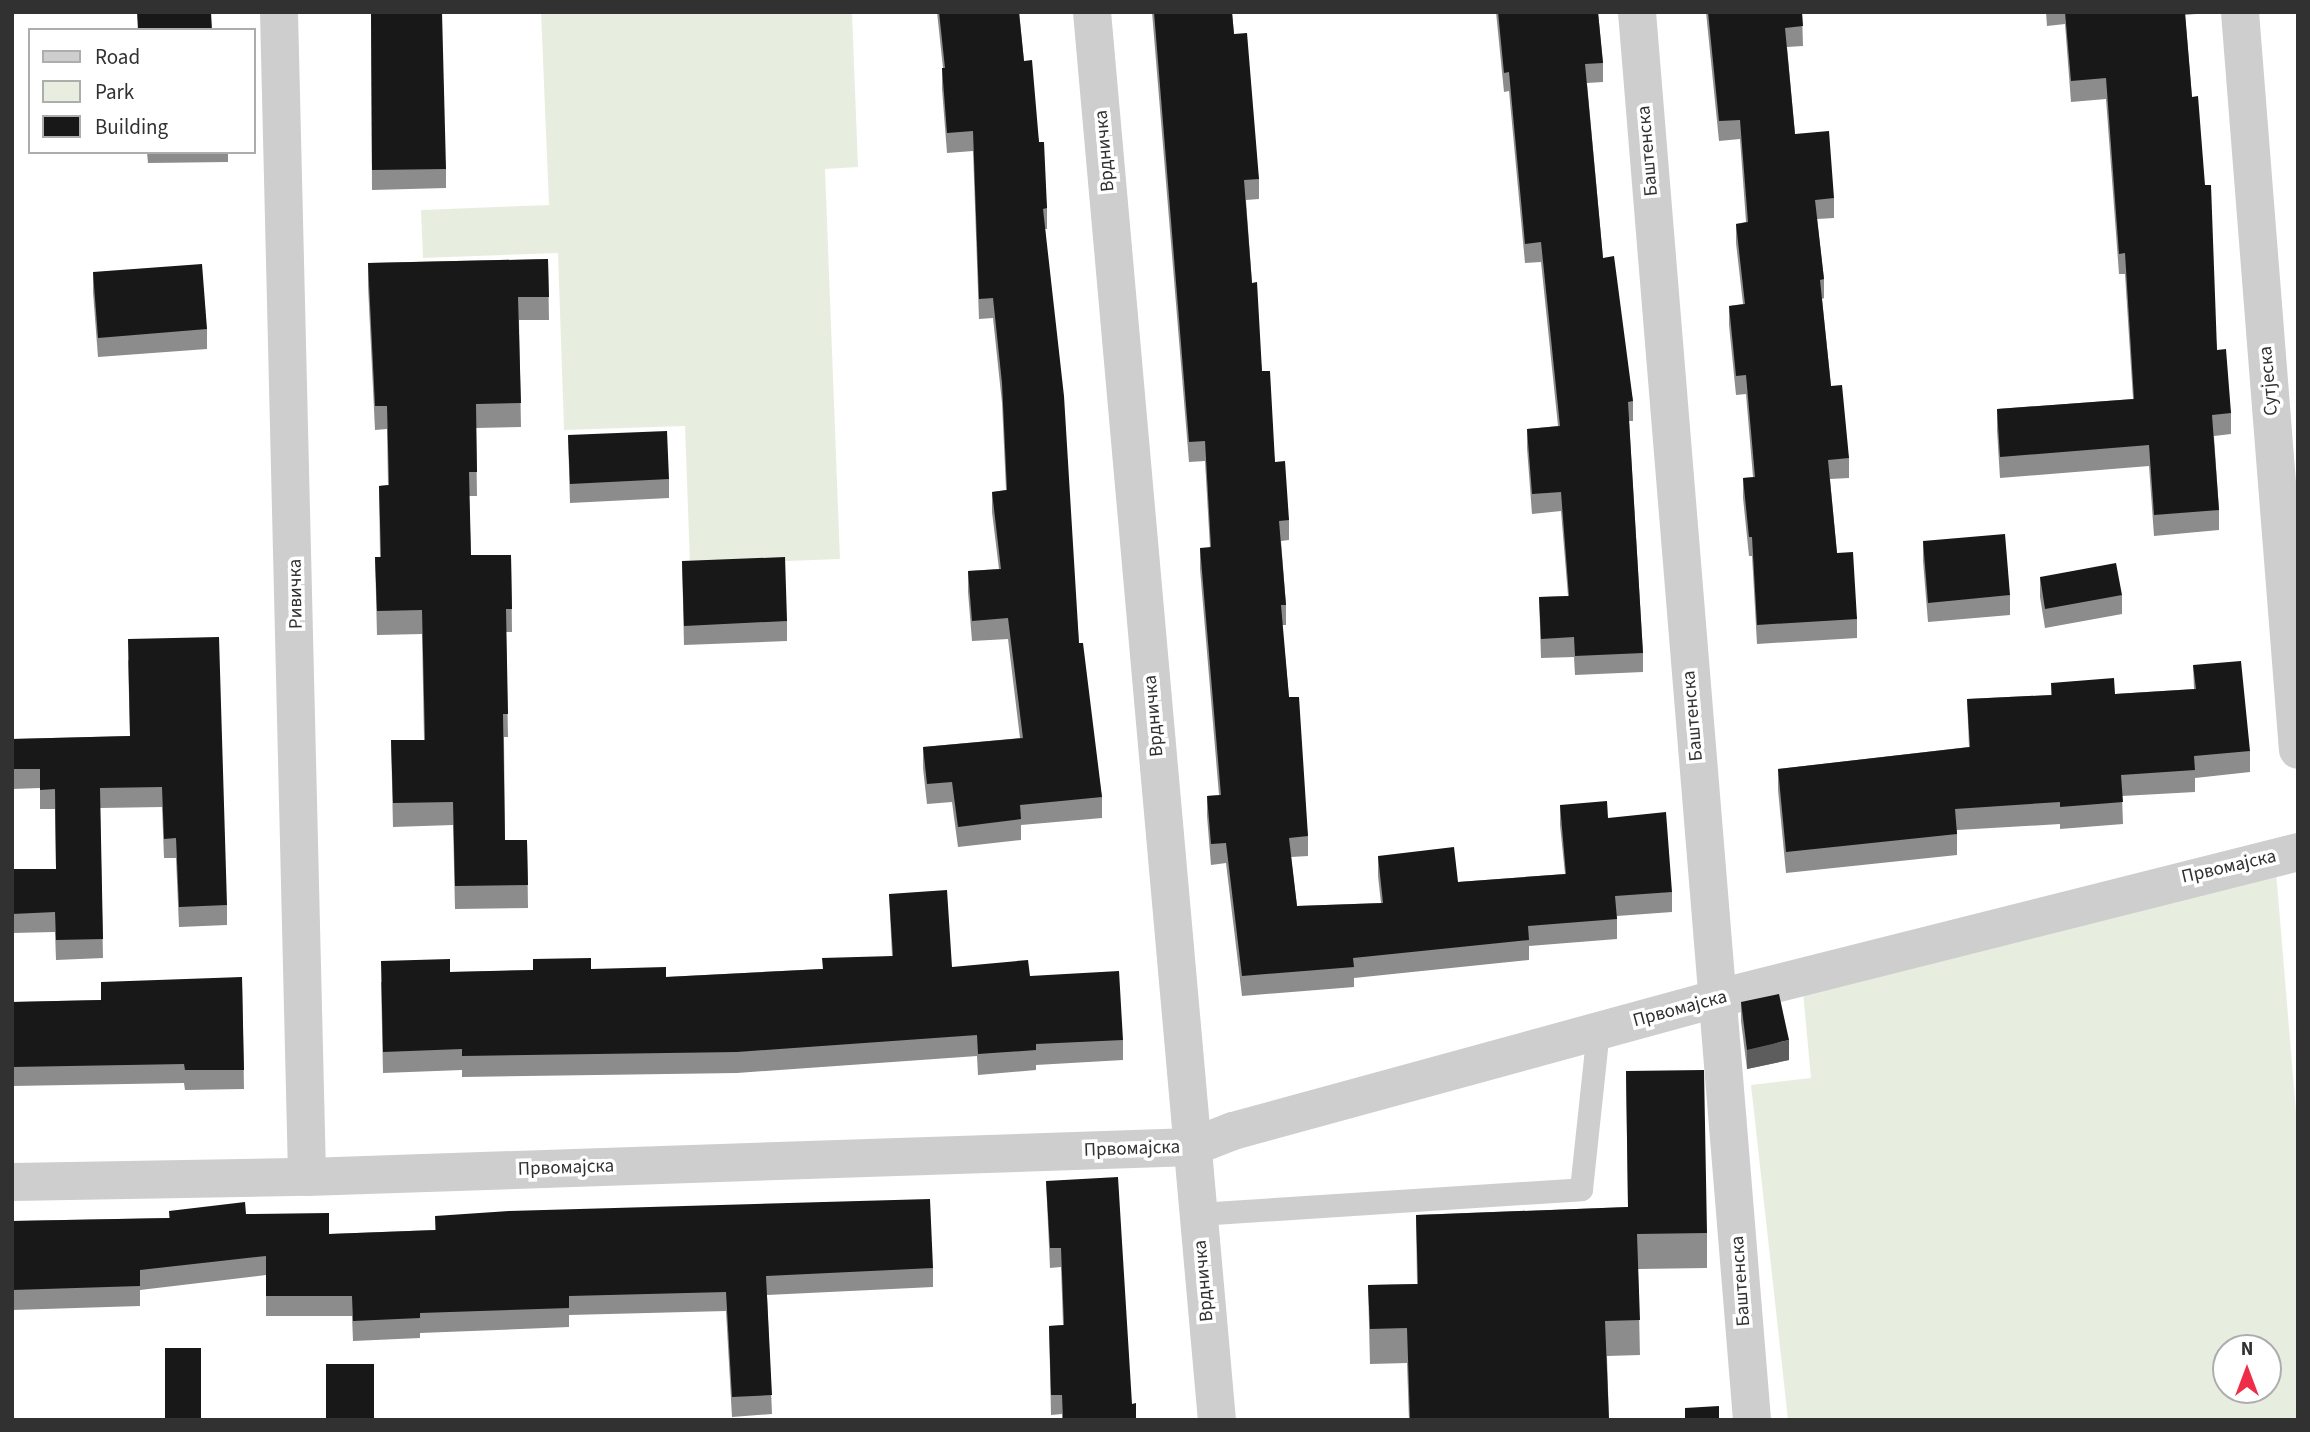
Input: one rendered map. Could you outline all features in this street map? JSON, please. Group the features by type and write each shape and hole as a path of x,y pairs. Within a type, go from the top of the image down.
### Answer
{"street":[{"name":"Ривичка","path":"279,12 307,1177"},
{"name":"Врдничка","path":"1092,12 1217,1420"},
{"name":"Баштенска","path":"1637,12 1752,1420"},
{"name":"Сутјеска","path":"2240,12 2298,750"},
{"name":"Првомајска","path":"12,1182 307,1177 1192,1147 1233,1131 1719,998 2298,852"}],"lane":[{"path":"1198,1214 1581,1189 1598,1031"}],"green space":[{"path":"541,12 852,12 858,167 825,169 840,559 690,565 685,426 564,430 558,253 423,258 421,210 549,205"},
{"path":"2276,871 2298,1136 2298,1420 1788,1420 1751,1085 1811,1078 1803,992"}],"building":[{"path":"137,12 211,12 212,28 138,28"},
{"path":"371,12 442,12 446,169 372,170"},
{"path":"939,12 1019,12 1024,61 1032,60 1039,142 1044,142 1047,208 1043,209 1064,396 1079,643 1083,643 1102,797 1020,805 1021,819 958,827 952,782 927,784 923,747 1023,738 1008,618 972,621 968,571 1001,569 992,492 1007,490 1002,383 993,298 979,299 973,131 947,133 942,68 945,68"},
{"path":"1154,12 1232,12 1234,34 1247,33 1259,179 1244,180 1252,283 1257,282 1262,371 1270,371 1275,462 1285,461 1289,520 1279,521 1286,605 1281,605 1289,697 1299,697 1308,836 1289,838 1297,906 1383,903 1378,856 1454,847 1458,882 1566,874 1560,805 1607,801 1608,818 1666,812 1672,892 1615,896 1617,919 1528,926 1529,940 1353,958 1354,967 1242,976 1226,843 1211,844 1207,796 1221,795 1200,548 1211,547 1205,441 1189,442"},
{"path":"1498,12 1598,12 1603,63 1585,64 1603,258 1614,256 1633,401 1628,402 1643,653 1575,656 1574,637 1541,639 1539,597 1569,596 1561,492 1532,494 1527,429 1560,426 1541,242 1525,244 1509,72 1504,73"},
{"path":"1708,12 1802,12 1803,26 1785,28 1795,134 1829,131 1834,198 1815,200 1824,279 1820,280 1831,386 1842,385 1849,458 1828,460 1837,553 1853,552 1857,619 1757,625 1752,537 1749,537 1743,478 1755,477 1746,375 1736,376 1729,306 1745,304 1736,224 1748,222 1740,120 1719,121"},
{"path":"2065,12 2185,12 2192,97 2198,96 2205,185 2211,185 2217,350 2226,349 2231,413 2212,415 2219,510 2154,515 2149,445 2000,457 1997,409 2134,399 2125,253 2119,254 2106,78 2071,81"},
{"path":"548,259 549,297 518,297 521,403 476,404 477,472 469,472 471,555 511,555 512,609 506,609 508,714 503,714 505,840 527,840 528,885 455,886 453,802 393,803 391,740 425,740 422,610 377,611 375,557 381,557 379,486 389,485 387,406 375,406 368,263"},
{"path":"202,264 207,329 98,338 93,272"},
{"path":"667,431 669,479 570,484 568,435"},
{"path":"2005,534 2010,595 1928,603 1923,541"},
{"path":"785,557 787,621 684,626 682,561"},
{"path":"2116,563 2122,595 2045,609 2040,577"},
{"path":"219,637 227,905 179,907 176,838 164,839 162,787 100,788 103,939 56,940 55,912 12,914 12,869 56,869 55,789 40,790 40,769 12,769 12,739 130,736 128,639"},
{"path":"2241,661 2250,751 2194,756 2195,770 2121,775 2123,802 2060,807 2060,802 1955,809 1957,834 1786,852 1778,769 1970,747 1967,699 2052,695 2051,683 2114,678 2115,694 2196,689 2193,665"},
{"path":"947,890 952,967 1028,960 1030,976 1119,971 1123,1040 1036,1044 1036,1050 978,1054 977,1035 737,1052 462,1056 462,1049 383,1052 381,961 450,959 450,972 533,970 533,959 591,958 591,969 666,967 666,977 823,969 822,958 893,956 889,894"},
{"path":"242,977 244,1070 185,1070 184,1064 12,1067 12,1002 101,1000 101,982"},
{"path":"1779,994 1789,1040 1747,1050 1741,1002"},
{"path":"1704,1070 1707,1233 1637,1234 1640,1320 1605,1321 1609,1420 1410,1420 1407,1328 1370,1329 1368,1285 1418,1284 1416,1215 1628,1207 1626,1071"},
{"path":"1118,1177 1132,1404 1136,1403 1136,1420 1063,1420 1062,1395 1051,1395 1049,1326 1064,1325 1061,1248 1050,1248 1046,1181"},
{"path":"930,1199 933,1268 766,1276 772,1395 732,1397 726,1292 569,1296 569,1308 420,1313 420,1318 353,1321 352,1296 266,1296 266,1256 140,1270 140,1286 12,1290 12,1221 170,1218 169,1211 245,1202 246,1214 329,1213 329,1234 436,1230 435,1216 509,1211"},
{"path":"165,1348 201,1348 201,1420 165,1420"},
{"path":"326,1364 374,1364 374,1420 326,1420"},
{"path":"1719,1406 1719,1420 1685,1420 1685,1408"}]}
